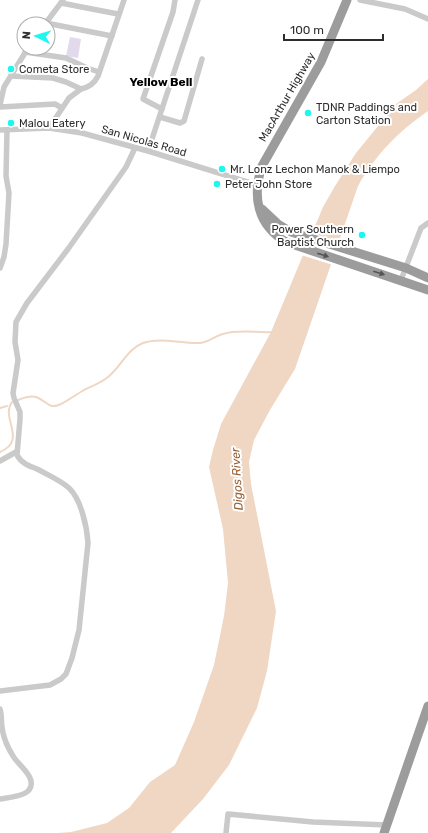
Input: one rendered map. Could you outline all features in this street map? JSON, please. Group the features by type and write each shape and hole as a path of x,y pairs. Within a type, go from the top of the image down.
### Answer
{"highway":[{"name":"MacArthur Highway","path":"347,0 321,62 262,166 257,185 258,201 265,224 272,232 286,242 428,290"},
{"path":"260,207 278,224 291,232 406,268 428,278"},
{"path":"385,829 428,706"}],"street":[{"path":"49,128 69,98 81,89 88,87 95,82 124,0"},
{"path":"162,109 143,99 173,12 175,0"},
{"path":"148,151 198,0"},
{"path":"360,0 405,9 428,19"},
{"path":"52,16 62,2 118,14"},
{"path":"56,26 112,36"},
{"path":"23,56 2,91 0,106 55,104 62,108"},
{"path":"56,56 77,62 87,68 99,72"},
{"path":"160,118 180,123 184,121 202,59"},
{"path":"11,76 52,78 66,82 81,89"},
{"name":"San Nicolas Road","path":"0,130 49,128 82,133 148,151 257,185"},
{"path":"0,268 4,258 6,244 10,193 6,176 7,130"},
{"path":"0,692 50,685 66,674 79,630 88,543 85,523 74,494 62,482 21,462 16,452 20,412 13,393 18,360 15,342 16,322 27,304 126,167 135,148"},
{"path":"401,280 421,228 428,224"},
{"path":"0,461 16,452"},
{"path":"0,709 1,729 16,762 27,773 31,786 26,793 0,799"},
{"path":"226,833 228,814 385,829"}],"shaded area":[{"path":"70,37 81,39 78,58 66,56"}],"water":[{"name":"Digos River","path":"428,79 428,111 388,144 372,164 358,186 295,369 254,440 249,462 251,484 276,611 267,671 257,708 229,765 203,799 171,833 58,833 71,832 107,823 129,808 150,782 175,765 194,722 214,665 224,616 228,583 223,529 209,467 221,424 271,332 323,207 335,186 356,153 396,104 416,90"}],"pier":[{"path":"311,233 340,242 333,265 301,255"}],"waterway":[{"path":"18,400 34,396 51,406 63,403 105,379 113,373 133,349 150,341 200,343 220,335 242,331 273,332"},
{"path":"0,452 8,447 12,441 13,435 9,415 9,408 12,402"},
{"path":"0,408 7,406"}],"place":[{"name":"Cometa Store","path":"11,69"},
{"name":"TDNR Paddings and Carton Station","path":"308,113"},
{"name":"Malou Eatery","path":"11,123"},
{"name":"Mr. Lonz Lechon Manok & Liempo","path":"222,169"},
{"name":"Peter John Store","path":"217,184"},
{"name":"Power Southern Baptist Church","path":"362,235"}],"district":[{"name":"Yellow Bell","path":"161,82"}]}
